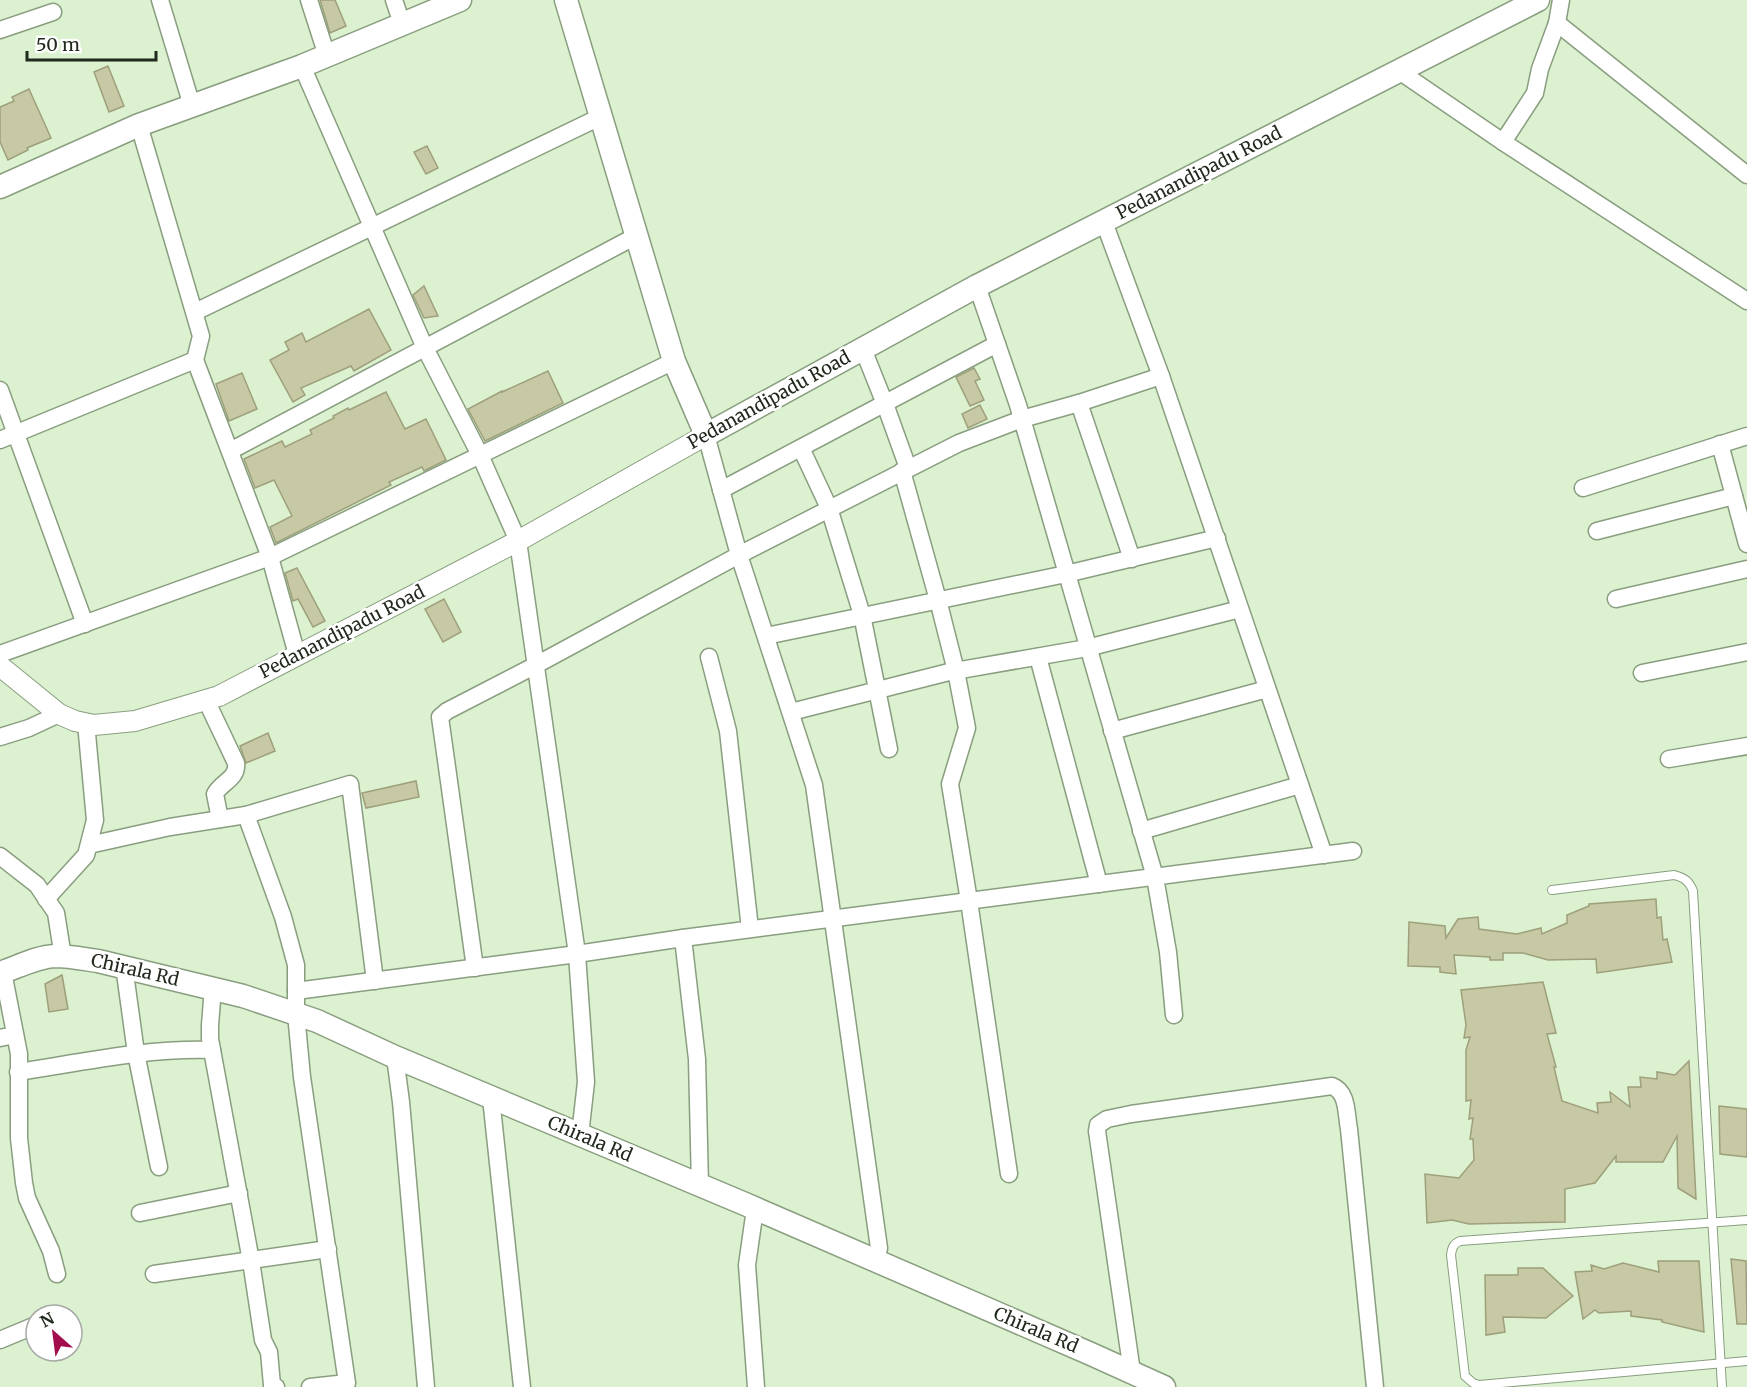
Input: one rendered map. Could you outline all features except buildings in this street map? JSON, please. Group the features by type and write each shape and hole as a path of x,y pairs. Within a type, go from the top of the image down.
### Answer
{"main road":[{"path":"0,187 139,125 302,66 460,0"},
{"path":"566,0 674,362 706,435"},
{"name":"Pedanandipadu Road","path":"706,435 977,286 1399,71 1529,2"},
{"name":"Chirala Rd","path":"1,973 53,956 98,961 243,996 317,1021 395,1057 755,1209 1164,1387"}],"street":[{"path":"160,0 192,106"},
{"path":"309,0 327,56"},
{"path":"394,0 402,24"},
{"path":"1503,142 1535,93 1540,69 1557,23 1561,0"},
{"path":"0,30 52,12"},
{"path":"1557,23 1747,175"},
{"path":"302,66 425,348 480,455 518,541 577,954 586,1082 580,1135"},
{"path":"1399,71 1503,142 1747,301"},
{"path":"195,312 600,117"},
{"path":"139,125 201,336 195,360 270,557 297,655"},
{"path":"1104,222 1161,376 1324,855"},
{"path":"230,451 636,236"},
{"path":"977,286 1022,419 1155,877 1168,952 1174,1015"},
{"path":"721,490 997,345"},
{"path":"863,349 885,404 905,470 956,671 967,728 950,784 1009,1174"},
{"path":"8,437 195,360"},
{"path":"0,654 270,557 674,362"},
{"path":"475,968 440,717 447,711 739,555 958,443 1022,419 1161,376"},
{"path":"0,390 8,437 85,624"},
{"path":"1079,403 1132,559"},
{"path":"706,435 739,555 814,785 879,1248 876,1261"},
{"name":"Pedanandipadu Road","path":"0,666 58,714 75,722 94,725 135,721 219,696 518,541 706,435"},
{"path":"1583,488 1747,436"},
{"path":"1720,444 1747,544"},
{"path":"801,448 830,508 862,615 889,749"},
{"path":"1597,531 1734,496"},
{"path":"766,636 1066,574 1217,538"},
{"path":"1616,599 1747,569"},
{"path":"791,712 956,671 1088,648 1240,609"},
{"path":"1642,673 1747,652"},
{"path":"709,657 728,731 750,929"},
{"path":"1038,657 1100,884"},
{"path":"1112,731 1267,689"},
{"path":"206,700 237,769 235,774 219,786 215,794 220,819"},
{"path":"0,737 29,728 58,714"},
{"path":"46,899 86,855 95,820 86,723"},
{"path":"1669,759 1747,746"},
{"path":"89,845 170,827 246,815 350,784 375,981"},
{"path":"1141,831 1300,785"},
{"path":"246,815 283,917 296,965 296,1014 302,1077 347,1383 310,1387"},
{"path":"296,991 750,929 1353,851"},
{"path":"0,856 37,885 56,913 63,957"},
{"path":"683,938 697,1059 700,1186"},
{"path":"124,966 136,1053 159,1167"},
{"path":"1,973 7,1036 19,1054 19,1138 25,1190 31,1209 51,1251 57,1274"},
{"path":"213,988 210,1025 212,1050 251,1261 263,1340 269,1352 272,1385 276,1387"},
{"path":"18,1072 136,1053 212,1050"},
{"path":"395,1057 426,1387"},
{"path":"1132,1372 1098,1125 1107,1119 1131,1114 1332,1086 1337,1088 1344,1099 1375,1387"},
{"path":"491,1098 522,1387"},
{"path":"140,1213 239,1193"},
{"path":"755,1209 747,1265 756,1387"},
{"path":"154,1274 328,1249"},
{"path":"0,1340 24,1330"}],"lane":[{"path":"1552,890 1674,875 1683,877 1689,882 1693,891 1722,1387"},
{"path":"1747,1220 1460,1241 1455,1243 1450,1255 1466,1376 1473,1383 1479,1385 1747,1361"}]}
